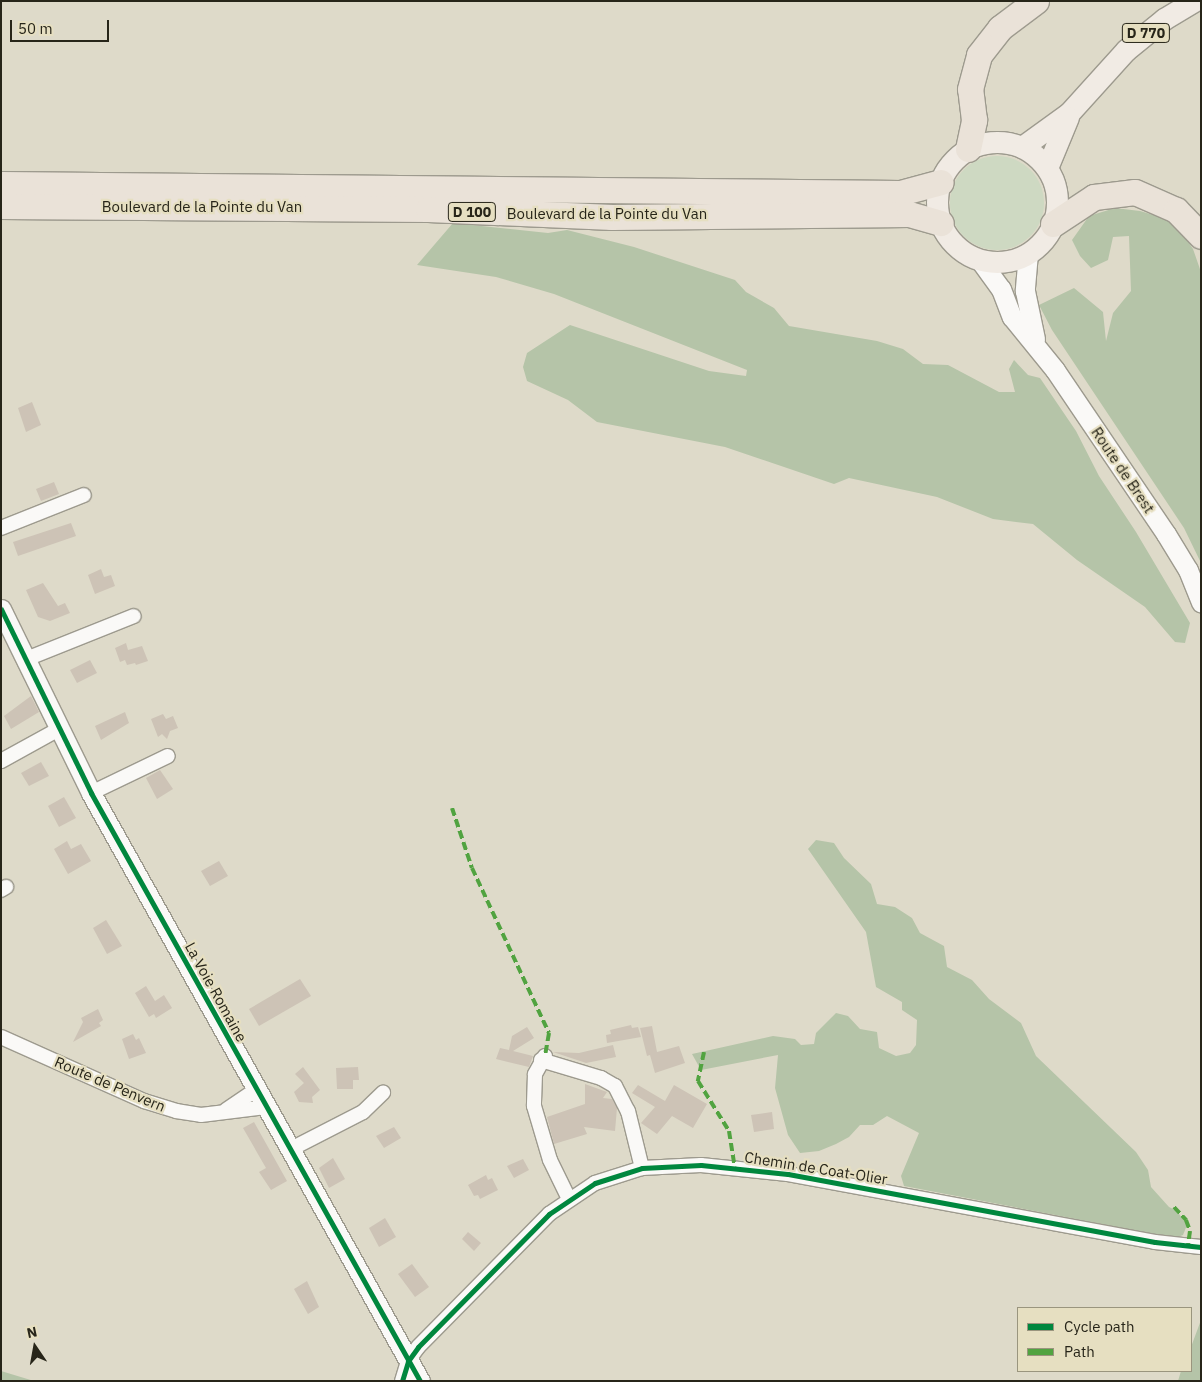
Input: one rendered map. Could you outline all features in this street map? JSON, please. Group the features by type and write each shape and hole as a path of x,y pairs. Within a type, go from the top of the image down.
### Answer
{"highway":[{"path":"968,149 974,120 970,88 979,55 1000,28 1036,1"},
{"name":"Boulevard de la Pointe du Van","path":"1,184 900,193 941,182"},
{"path":"1053,224 1094,197 1135,192 1176,210 1201,236"},
{"name":"Boulevard de la Pointe du Van","path":"1,206 428,209 612,217 909,214 941,224"}],"main road":[{"name":"D 770","path":"1022,147 1070,113 1126,50 1164,19 1194,1"},
{"name":"D 770","path":"1047,168 1070,113"},
{"path":"995,142 1022,147 1047,168 1056,195 1053,224 1047,235 1028,253 998,262 979,259 957,246 941,224 937,203 941,182 952,163 968,149 995,142"}],"street":[{"name":"Route de Brest","path":"1028,253 1025,291 1036,342"},
{"name":"Route de Brest","path":"979,259 1000,289 1012,317 1036,342 1166,534 1188,570 1201,602"},
{"path":"1,528 84,495"},
{"name":"La Voie Romaine","path":"1,609 24,660 91,793 420,1381"},
{"path":"24,660 134,616"},
{"path":"1,761 59,729"},
{"path":"91,793 168,756"},
{"name":"Route de Penvern","path":"1,1036 163,1108 190,1115 266,1107"},
{"path":"569,1199 550,1160 534,1106 535,1074 543,1058 601,1078 615,1086 628,1111 642,1168"},
{"name":"Route de Penvern","path":"223,1112 256,1090"},
{"path":"291,1149 363,1112 383,1092"},
{"name":"Chemin de Coat-Olier","path":"408,1361 513,1247 569,1199 609,1177 642,1168 701,1165 779,1173 1155,1242 1201,1247"},
{"path":"402,1381 408,1361"}],"green space":[{"path":"997,156 1015,159 1030,170 1041,185 1044,203 1041,221 1030,236 1015,247 997,250 979,247 964,236 953,221 950,203 953,185 964,170 979,159"},
{"path":"1115,208 1140,211 1174,221 1193,249 1201,272 1201,563 1184,528 1052,330 1039,305 1074,288 1103,312 1106,341 1113,313 1131,291 1129,236 1113,237 1108,260 1091,268 1080,256 1072,240 1089,216"},
{"path":"453,223 548,233 567,230 634,247 735,280 746,292 774,308 789,326 877,341 903,349 923,364 948,365 999,392 1015,392 1009,369 1014,360 1028,375 1040,378 1076,431 1099,476 1136,532 1190,623 1185,643 1175,642 1145,607 1077,560 1033,524 993,519 937,497 849,478 834,484 725,447 597,422 568,400 527,381 523,367 527,353 570,325 709,371 746,376 747,370 554,294 496,277 417,265"},
{"path":"816,840 834,843 844,858 871,884 877,904 895,907 912,918 920,933 944,946 947,967 972,980 989,999 1021,1023 1036,1056 1136,1152 1148,1170 1151,1187 1169,1207 1177,1211 1187,1225 1183,1235 1175,1238 904,1186 901,1176 919,1133 887,1116 873,1125 860,1125 849,1137 836,1144 819,1151 800,1153 788,1135 775,1088 778,1055 701,1070 692,1054 773,1036 795,1039 801,1045 814,1044 816,1033 836,1013 848,1016 860,1029 877,1032 879,1048 896,1056 910,1053 916,1045 917,1020 902,1010 902,1002 876,987 866,932 808,849"},
{"path":"1201,1320 1201,1381 1178,1381 1181,1372 1192,1372 1192,1344"},
{"path":"1,1371 34,1381 1,1381"}],"building":[{"path":"32,402 41,425 26,432 18,408"},
{"path":"54,482 59,494 41,501 36,489"},
{"path":"71,523 76,536 18,556 13,542"},
{"path":"101,569 104,577 111,575 115,586 95,594 88,575"},
{"path":"43,583 58,606 65,603 70,613 50,621 38,617 26,590"},
{"path":"126,643 128,650 142,646 148,661 136,665 135,663 127,665 125,660 120,662 115,648"},
{"path":"90,660 97,673 77,683 70,670"},
{"path":"31,696 39,712 11,729 4,716"},
{"path":"125,712 129,723 101,740 95,726"},
{"path":"163,714 166,719 173,716 178,728 170,731 167,739 162,734 158,737 151,719"},
{"path":"41,762 49,776 29,786 21,773"},
{"path":"160,770 173,789 157,799 146,778"},
{"path":"64,797 76,818 59,827 48,806"},
{"path":"67,841 71,849 81,844 91,861 68,874 54,849"},
{"path":"219,861 228,876 210,886 201,871"},
{"path":"106,920 122,946 107,954 93,928"},
{"path":"300,979 311,996 259,1026 249,1009"},
{"path":"146,986 155,1001 164,995 172,1008 156,1018 154,1014 149,1017 135,993"},
{"path":"98,1009 103,1020 99,1023 101,1026 73,1042 83,1022 81,1018"},
{"path":"631,1025 632,1028 638,1027 641,1037 607,1043 606,1035 611,1034 610,1030"},
{"path":"652,1026 657,1052 679,1046 685,1063 655,1073 650,1055 647,1056 640,1028"},
{"path":"527,1027 534,1038 513,1051 533,1056 529,1067 496,1059 500,1048 509,1050 512,1036"},
{"path":"133,1034 136,1040 139,1038 146,1053 129,1059 122,1039"},
{"path":"613,1045 616,1057 586,1063 553,1052 579,1053"},
{"path":"303,1067 320,1090 312,1097 313,1103 299,1102 294,1092 304,1083 295,1074"},
{"path":"358,1067 359,1080 353,1080 353,1089 337,1089 336,1068"},
{"path":"585,1084 607,1092 603,1098 612,1099 617,1108 615,1131 584,1127 587,1134 554,1144 547,1117 585,1104"},
{"path":"638,1085 665,1101 674,1085 707,1104 693,1128 672,1116 657,1134 641,1123 655,1107 632,1093"},
{"path":"772,1112 774,1129 754,1132 751,1115"},
{"path":"254,1122 287,1181 271,1190 259,1172 266,1168 243,1128"},
{"path":"394,1127 401,1138 384,1148 376,1136"},
{"path":"333,1158 345,1179 329,1188 319,1168"},
{"path":"523,1159 529,1170 514,1178 507,1166"},
{"path":"486,1175 488,1180 492,1178 498,1190 480,1199 478,1195 474,1196 468,1185"},
{"path":"385,1218 396,1237 379,1247 369,1228"},
{"path":"468,1232 481,1243 474,1251 462,1239"},
{"path":"412,1264 429,1287 415,1297 398,1274"},
{"path":"307,1281 319,1307 308,1314 294,1289"}],"marked path":[{"path":"452,808 472,868 549,1033 545,1056"},
{"path":"704,1052 698,1081 729,1131 735,1167"},
{"path":"1174,1207 1186,1220 1190,1231 1188,1246"}],"cycle path":[{"path":"1,609 91,793 420,1381"},
{"path":"402,1381 408,1361 418,1347 549,1214 595,1183 642,1168 701,1165 788,1174 1155,1242 1201,1247"}]}
